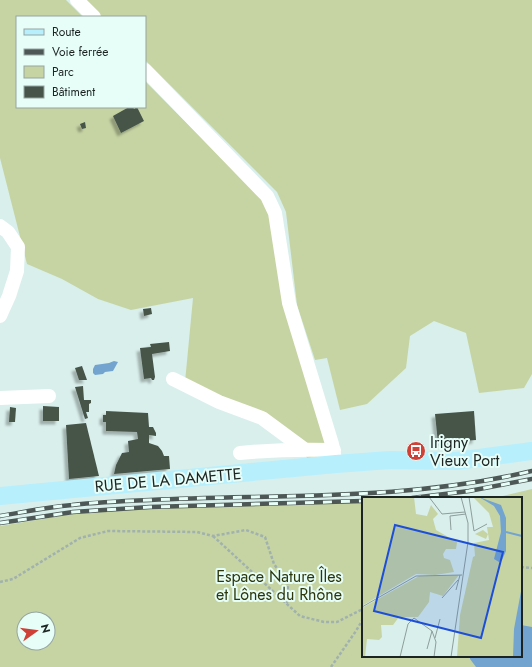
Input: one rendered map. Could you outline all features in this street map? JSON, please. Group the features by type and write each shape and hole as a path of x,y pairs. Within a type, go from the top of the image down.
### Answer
{"main road":[{"name":"RUE DE LA DAMETTE","path":"0,496 335,457 456,461 532,452"}],"street":[{"path":"77,0 93,16"},
{"path":"146,71 267,196 275,213 289,303 335,457"},
{"path":"0,226 8,232 18,247 18,271 0,316"},
{"path":"173,379 219,402 262,418 304,449"},
{"path":"0,398 49,396"},
{"path":"240,453 275,449 304,449 335,457"}],"path":[{"path":"0,582 13,579 80,538 108,531 197,532 213,536 246,530 265,537 274,564 288,584 287,603"},
{"path":"213,536 300,616 324,622 337,622 362,610"},
{"path":"522,567 532,568"},
{"path":"331,667 362,621"}],"green space":[{"path":"0,0 66,0 82,16 16,16 16,108 146,108 146,82 262,199 271,213 333,455 307,458 301,444 185,382 193,298 131,310 98,299 62,279 27,264 0,158"},
{"path":"85,0 532,0 532,374 524,388 479,393 466,333 434,321 410,336 406,368 367,404 340,410 327,358 315,360 297,305 286,212 277,192 146,61 146,16 101,16"},
{"name":"Espace Nature Îles et Lônes du Rhône","path":"532,489 532,667 0,667 0,526 103,509 362,501 362,657 522,657 522,497 498,497"}],"water":[{"path":"114,361 118,362 113,371 95,375 93,373 95,365"},
{"path":"522,625 532,627 532,667 476,667 470,657 522,657"}],"building":[{"path":"127,108 138,108 144,121 121,133 113,116"},
{"path":"85,122 86,128 82,129 80,124"},
{"path":"151,308 152,314 144,316 143,309"},
{"path":"169,342 170,351 152,354 155,377 154,380 151,378 144,379 140,348 151,347 150,344"},
{"path":"82,366 87,380 79,380 75,368"},
{"path":"83,386 84,400 91,400 91,403 89,404 89,412 86,412 88,418 85,419 75,387"},
{"path":"43,406 59,407 59,421 43,421"},
{"path":"10,407 16,408 15,422 9,422"},
{"path":"106,411 148,413 149,427 153,427 156,433 156,436 149,435 149,443 158,446 164,456 169,456 170,469 114,474 116,465 122,453 129,452 128,441 138,439 137,432 106,431 106,422 103,422 103,415 106,415"},
{"path":"474,411 476,440 438,443 435,414"},
{"path":"86,423 99,476 69,479 66,425"}],"railway":[{"path":"0,516 54,507 111,502 390,492 485,481 532,471"},
{"path":"420,497 469,491 532,479"},
{"path":"0,523 73,512 150,507 362,501"}],"place":[{"name":"Irigny Vieux Port","path":"416,451"}]}
